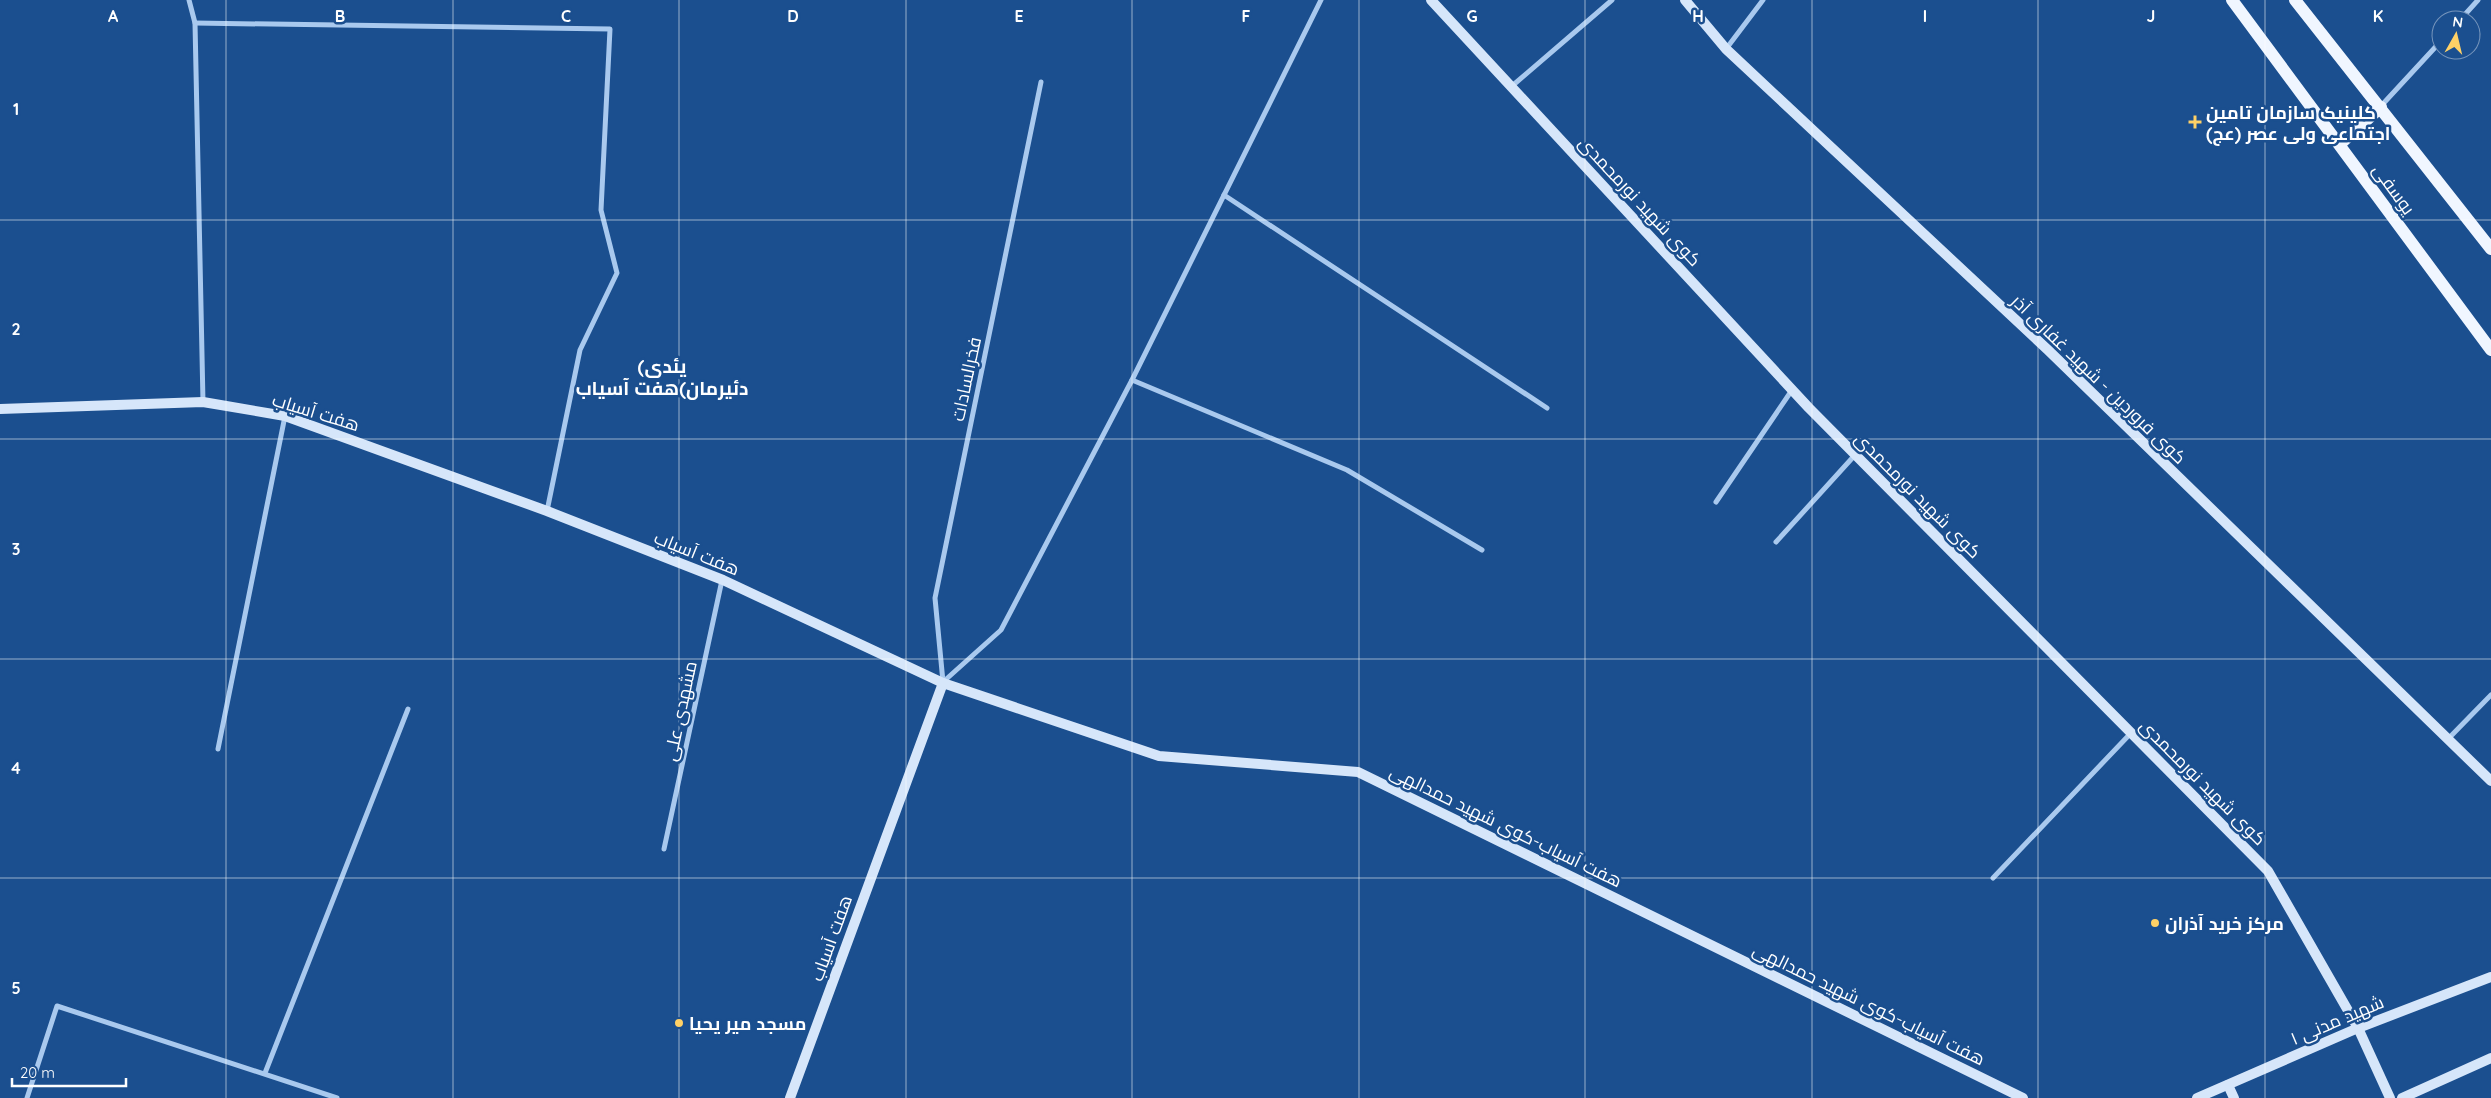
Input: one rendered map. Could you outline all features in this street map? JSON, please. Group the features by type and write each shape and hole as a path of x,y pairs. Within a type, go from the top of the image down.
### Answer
{"main road":[{"name":"یوسفی","path":"2232,0 2491,350"},
{"path":"2295,0 2491,249"},
{"path":"2340,144 2381,107"}],"street":[{"path":"189,0 195,23 203,402"},
{"path":"943,683 1001,630 1132,380 1321,0"},
{"name":"کوی شهید نورمحمدی","path":"1432,0 1792,389 2268,871 2358,1028 2390,1098"},
{"path":"1512,86 1612,0"},
{"name":"کوی فروردین - شهید غفاری آذر","path":"1685,0 1726,49 2048,350 2491,781"},
{"path":"1726,49 1763,0"},
{"path":"2469,10 2478,0"},
{"path":"195,23 610,29 601,210 618,273 580,350 547,511"},
{"path":"2381,107 2431,52"},
{"name":"فخرالسادات","path":"943,683 935,598 1041,82"},
{"path":"1224,196 1547,408"},
{"path":"1132,380 1347,470 1482,550"},
{"path":"1716,502 1792,389"},
{"name":"هفت آسیاب","path":"0,409 203,402 285,416 547,511 722,580 943,683 790,1098"},
{"path":"218,749 285,416"},
{"path":"1776,542 1855,454"},
{"name":"مشهدی علی","path":"664,849 722,580"},
{"name":"هفت آسیاب-کوی شهید حمدالهی","path":"943,683 1159,756 1358,772 2023,1098"},
{"path":"2448,740 2491,695"},
{"path":"265,1073 408,709"},
{"path":"1993,878 2132,733"},
{"name":"شهید مدنی ۱","path":"2197,1098 2358,1028 2491,977"},
{"path":"28,1098 56,1006 337,1098"},
{"path":"2402,1098 2491,1058"},
{"path":"2228,1084 2234,1098"}],"place":[{"name":"کلینیک سازمان تامین اجتماعی ولی عصر (عج)","path":"2195,122"},
{"name":"مرکز خرید آذران","path":"2155,923"},
{"name":"مسجد میر یحیا","path":"679,1023"}],"district":[{"name":"(یئدی دئیرمان)هفت آسیاب","path":"662,377"}]}
